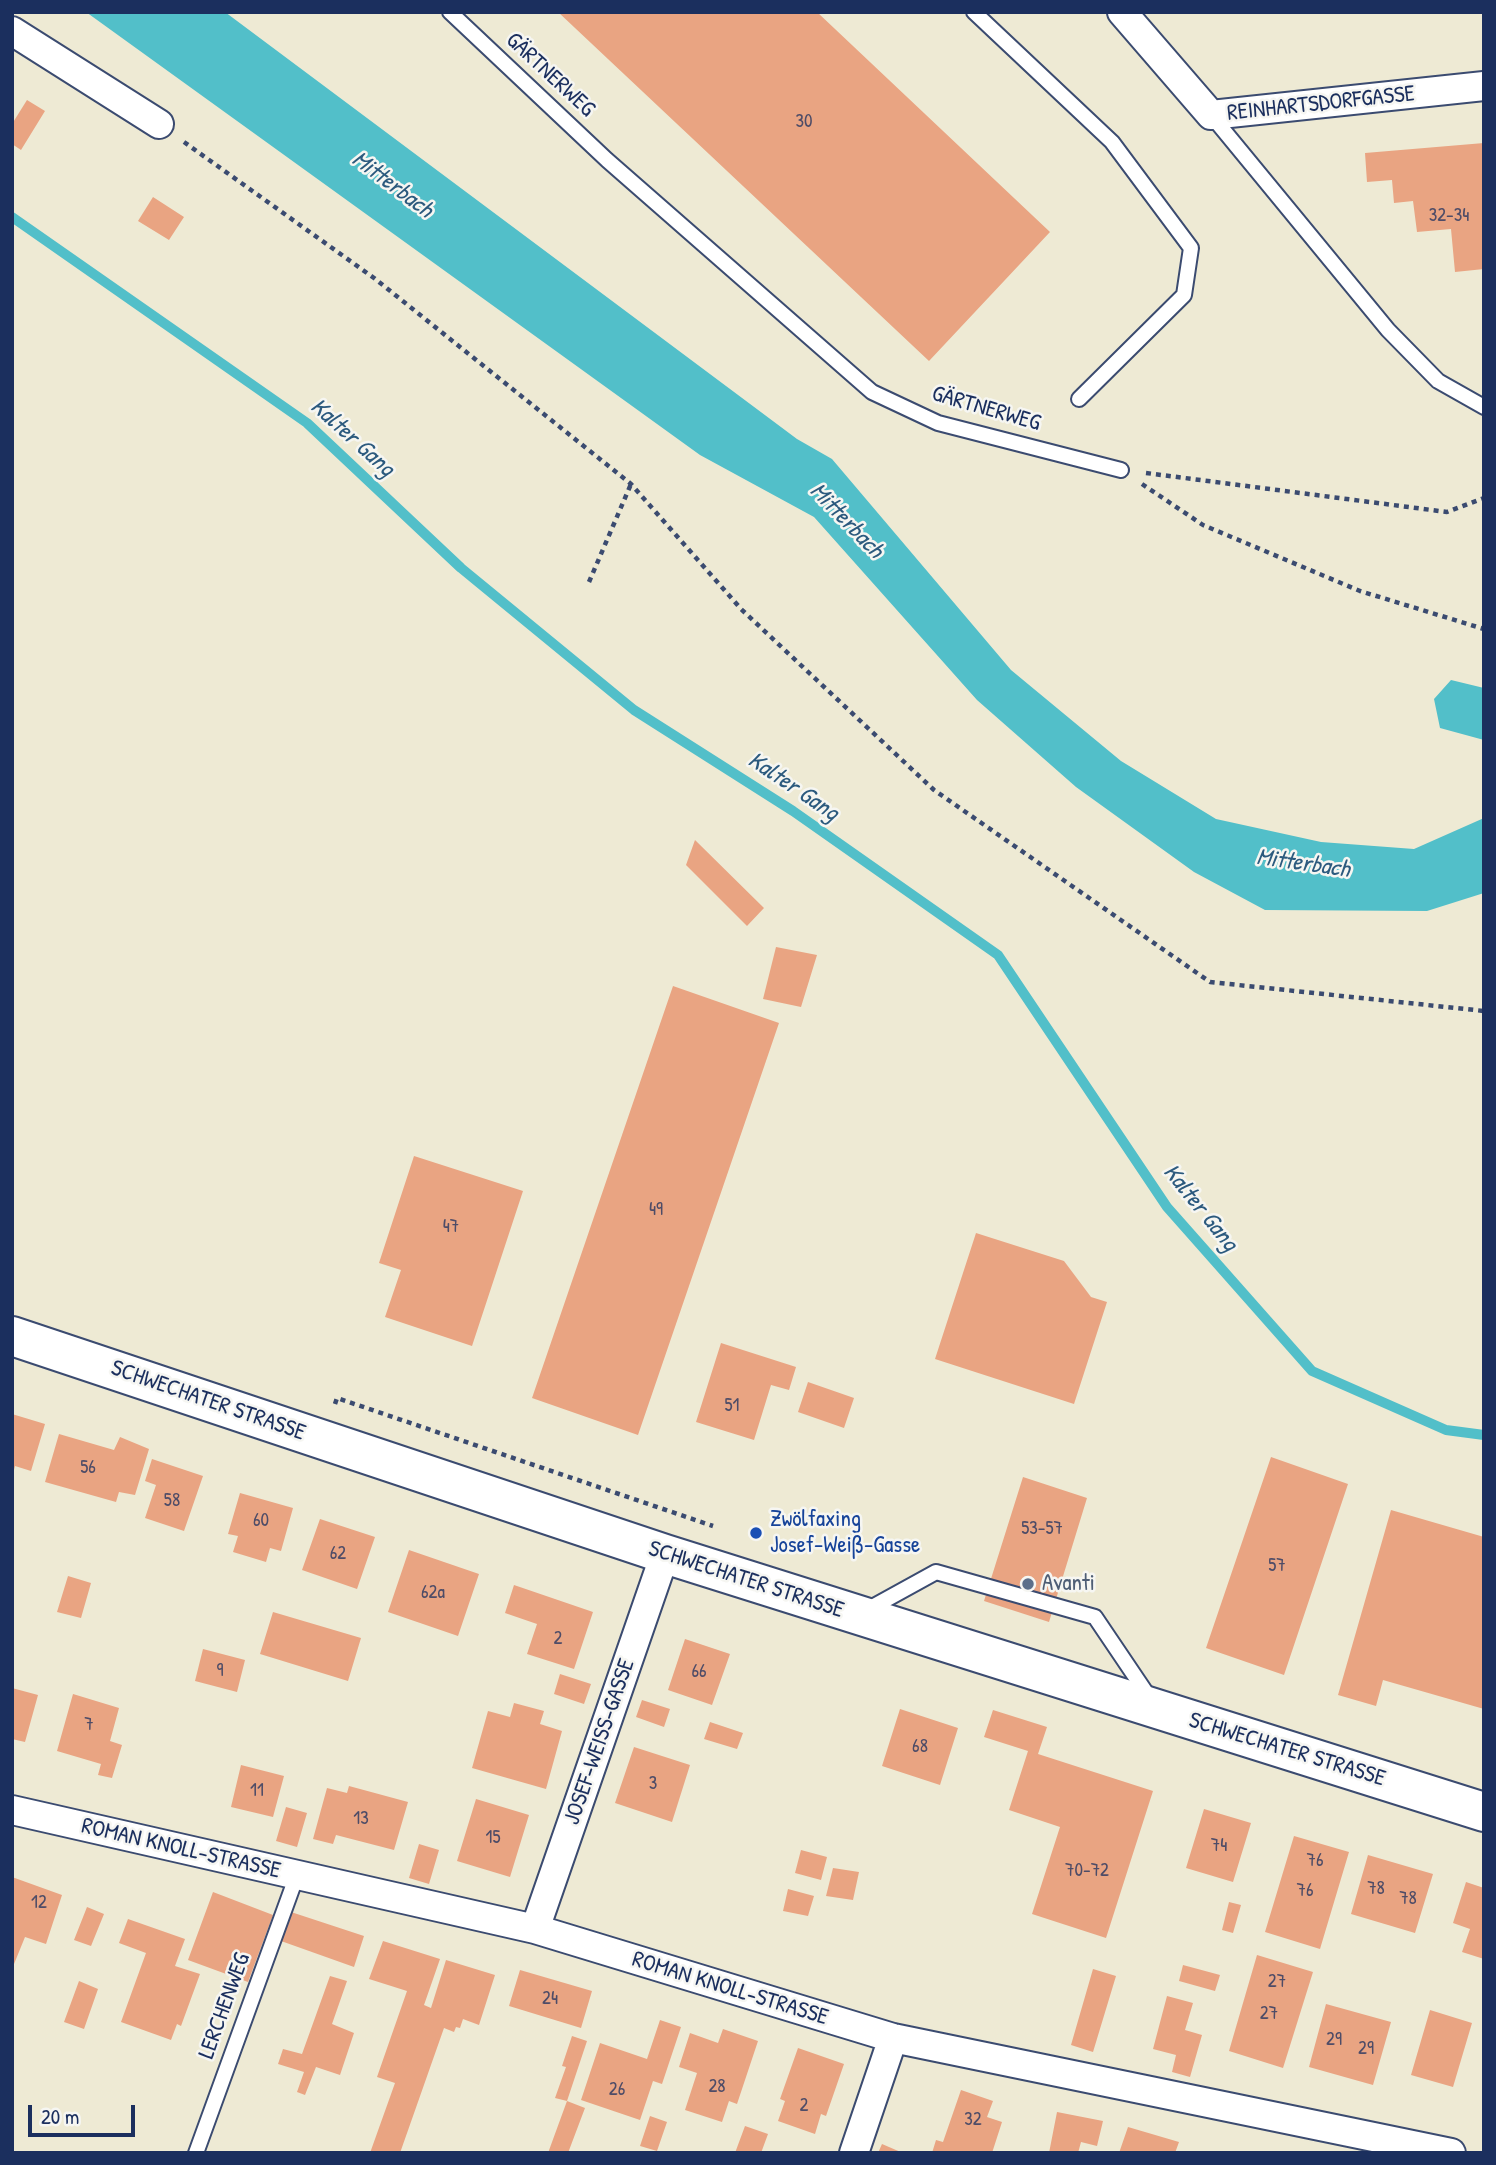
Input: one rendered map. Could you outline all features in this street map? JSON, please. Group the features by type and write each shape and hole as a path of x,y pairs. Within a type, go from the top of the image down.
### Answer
{"main road":[{"name":"SCHWECHATER STRASSE","path":"12,1336 665,1554 1484,1812"}],"street":[{"name":"REINHARTSDORFGASSE","path":"1122,12 1211,115 1484,86"},
{"path":"12,31 159,124"},
{"name":"JOSEF-WEISS-GASSE","path":"535,1929 665,1554"},
{"name":"ROMAN KNOLL-STRASSE","path":"12,1810 535,1929 893,2038 1451,2153"},
{"path":"854,2153 893,2038"}],"lane":[{"name":"GÄRTNERWEG","path":"450,12 607,160 872,392 939,423 1121,470"},
{"path":"974,12 1112,142 1191,248 1184,295 1079,398"},
{"path":"1211,115 1388,330 1438,381 1484,407"},
{"path":"858,1615 936,1572 1095,1617 1158,1710"},
{"name":"LERCHENWEG","path":"196,2153 297,1875"}],"path":[{"path":"159,124 374,278 631,484 741,609 934,790 1210,982 1484,1011"},
{"path":"1121,470 1447,512 1484,498"},
{"path":"1121,470 1203,526 1360,592 1484,629"},
{"path":"589,582 631,484"}],"water":[{"name":"Mitterbach","path":"86,12 225,12 797,439 832,459 1011,670 1121,761 1216,819 1321,842 1414,849 1484,818 1484,893 1427,911 1265,910 1194,872 1076,787 977,700 814,517 700,455"},
{"path":"1451,680 1484,688 1484,740 1440,728 1434,699"}],"building":[{"path":"558,12 817,12 1050,232 929,361"},
{"path":"27,100 45,111 21,150 12,144 12,124"},
{"path":"1484,143 1484,269 1455,272 1451,229 1417,232 1413,201 1394,203 1392,180 1367,182 1365,153"},
{"path":"153,197 184,217 169,240 138,221"},
{"path":"695,840 764,908 747,926 686,865"},
{"path":"776,947 817,955 801,1007 763,999"},
{"path":"673,986 779,1023 638,1435 532,1398"},
{"path":"414,1156 523,1191 472,1346 385,1317 401,1270 379,1263"},
{"path":"976,1233 1064,1261 1091,1297 1107,1302 1074,1404 935,1359"},
{"path":"721,1343 796,1367 789,1390 771,1385 754,1440 696,1422"},
{"path":"808,1382 854,1398 844,1428 798,1412"},
{"path":"12,1414 45,1424 31,1471 15,1466 13,1474"},
{"path":"59,1434 114,1450 120,1437 149,1449 135,1495 119,1492 116,1502 45,1482"},
{"path":"1271,1457 1348,1484 1284,1675 1206,1648"},
{"path":"152,1459 203,1476 184,1531 145,1518 156,1485 145,1481"},
{"path":"1023,1477 1087,1498 1049,1622 984,1601"},
{"path":"240,1493 293,1508 281,1551 270,1548 266,1562 233,1552 238,1536 228,1534"},
{"path":"1391,1510 1484,1537 1484,1709 1383,1680 1376,1706 1338,1695"},
{"path":"320,1519 375,1537 357,1589 302,1570"},
{"path":"409,1550 479,1574 458,1636 388,1612"},
{"path":"68,1576 91,1583 81,1618 57,1612"},
{"path":"514,1585 593,1612 574,1669 527,1654 537,1624 505,1613"},
{"path":"273,1612 361,1638 348,1681 260,1654"},
{"path":"685,1639 730,1654 712,1705 668,1690"},
{"path":"203,1649 245,1660 237,1692 195,1681"},
{"path":"560,1674 591,1684 584,1704 554,1694"},
{"path":"12,1688 38,1695 25,1742 12,1739"},
{"path":"73,1694 119,1708 110,1741 122,1745 112,1778 98,1775 101,1764 57,1751"},
{"path":"642,1700 670,1709 664,1727 636,1717"},
{"path":"514,1703 544,1711 540,1724 562,1731 546,1789 472,1768 488,1711 510,1717"},
{"path":"900,1709 958,1728 940,1785 882,1766"},
{"path":"993,1710 1047,1727 1038,1754 1153,1791 1106,1938 1032,1914 1060,1827 1009,1810 1028,1751 984,1737"},
{"path":"710,1722 743,1733 737,1749 704,1739"},
{"path":"634,1747 690,1765 672,1822 615,1803"},
{"path":"241,1765 284,1776 273,1817 231,1807"},
{"path":"349,1786 408,1802 394,1850 336,1835 333,1844 313,1839 327,1788 347,1793"},
{"path":"476,1799 529,1815 510,1877 457,1861"},
{"path":"286,1807 307,1813 297,1847 276,1841"},
{"path":"1204,1809 1251,1823 1233,1882 1186,1868"},
{"path":"1294,1836 1349,1852 1320,1949 1265,1932"},
{"path":"419,1844 439,1850 429,1884 409,1878"},
{"path":"801,1850 827,1857 821,1880 795,1873"},
{"path":"1368,1855 1433,1874 1415,1933 1351,1914"},
{"path":"833,1868 859,1872 853,1900 826,1896"},
{"path":"12,1877 62,1895 46,1944 25,1937 12,1969"},
{"path":"1466,1882 1484,1888 1484,1959 1462,1952 1470,1929 1453,1923"},
{"path":"788,1889 814,1896 808,1916 783,1911"},
{"path":"213,1892 273,1915 248,1982 188,1960"},
{"path":"1229,1902 1241,1905 1233,1933 1222,1930"},
{"path":"87,1907 104,1914 91,1946 74,1940"},
{"path":"291,1912 364,1936 354,1967 281,1941"},
{"path":"128,1919 185,1939 175,1966 200,1974 181,2026 177,2024 171,2040 121,2022 146,1953 119,1943"},
{"path":"383,1941 440,1959 424,2005 431,2008 446,1960 495,1975 479,2025 463,2019 460,2028 456,2027 454,2032 444,2028 400,2153 370,2153 395,2083 377,2077 407,1991 369,1979"},
{"path":"1257,1955 1313,1972 1283,2068 1229,2051"},
{"path":"1183,1965 1220,1975 1215,1991 1179,1981"},
{"path":"1093,1969 1116,1976 1093,2052 1071,2045"},
{"path":"520,1970 592,1991 581,2028 509,2006"},
{"path":"330,1976 347,1981 332,2024 354,2033 340,2075 316,2067 305,2095 297,2092 304,2072 278,2064 283,2049 302,2054"},
{"path":"79,1981 98,1989 84,2029 64,2022"},
{"path":"1167,1996 1193,2003 1185,2030 1202,2035 1190,2077 1172,2072 1176,2055 1153,2049"},
{"path":"1326,2004 1391,2022 1373,2085 1309,2067"},
{"path":"1430,2010 1472,2023 1453,2087 1411,2075"},
{"path":"660,2020 681,2027 662,2084 653,2081 640,2120 581,2100 600,2043 647,2059"},
{"path":"723,2029 758,2041 737,2104 729,2101 722,2122 685,2110 697,2073 679,2067 690,2033 718,2043"},
{"path":"572,2036 587,2041 567,2101 555,2098 566,2067 562,2066"},
{"path":"798,2048 844,2064 826,2116 821,2114 815,2134 778,2121 785,2101 780,2099"},
{"path":"961,2090 993,2101 987,2117 1002,2122 992,2153 932,2153 936,2140 943,2142"},
{"path":"567,2101 585,2108 568,2153 548,2153"},
{"path":"1057,2112 1103,2121 1097,2146 1081,2142 1078,2153 1049,2153"},
{"path":"650,2116 667,2122 657,2151 640,2146"},
{"path":"745,2126 768,2134 761,2153 735,2153"},
{"path":"1128,2127 1179,2142 1175,2153 1119,2153"},
{"path":"882,2144 903,2153 878,2153"}],"waterway":[{"name":"Kalter Gang","path":"12,217 307,423 461,568 634,710 793,811 998,955 1167,1207 1312,1371 1446,1430 1484,1435"}],"place":[{"name":"Zwölfaxing Josef-Weiß-Gasse","path":"756,1533"},
{"name":"Avanti","path":"1028,1584"}]}
